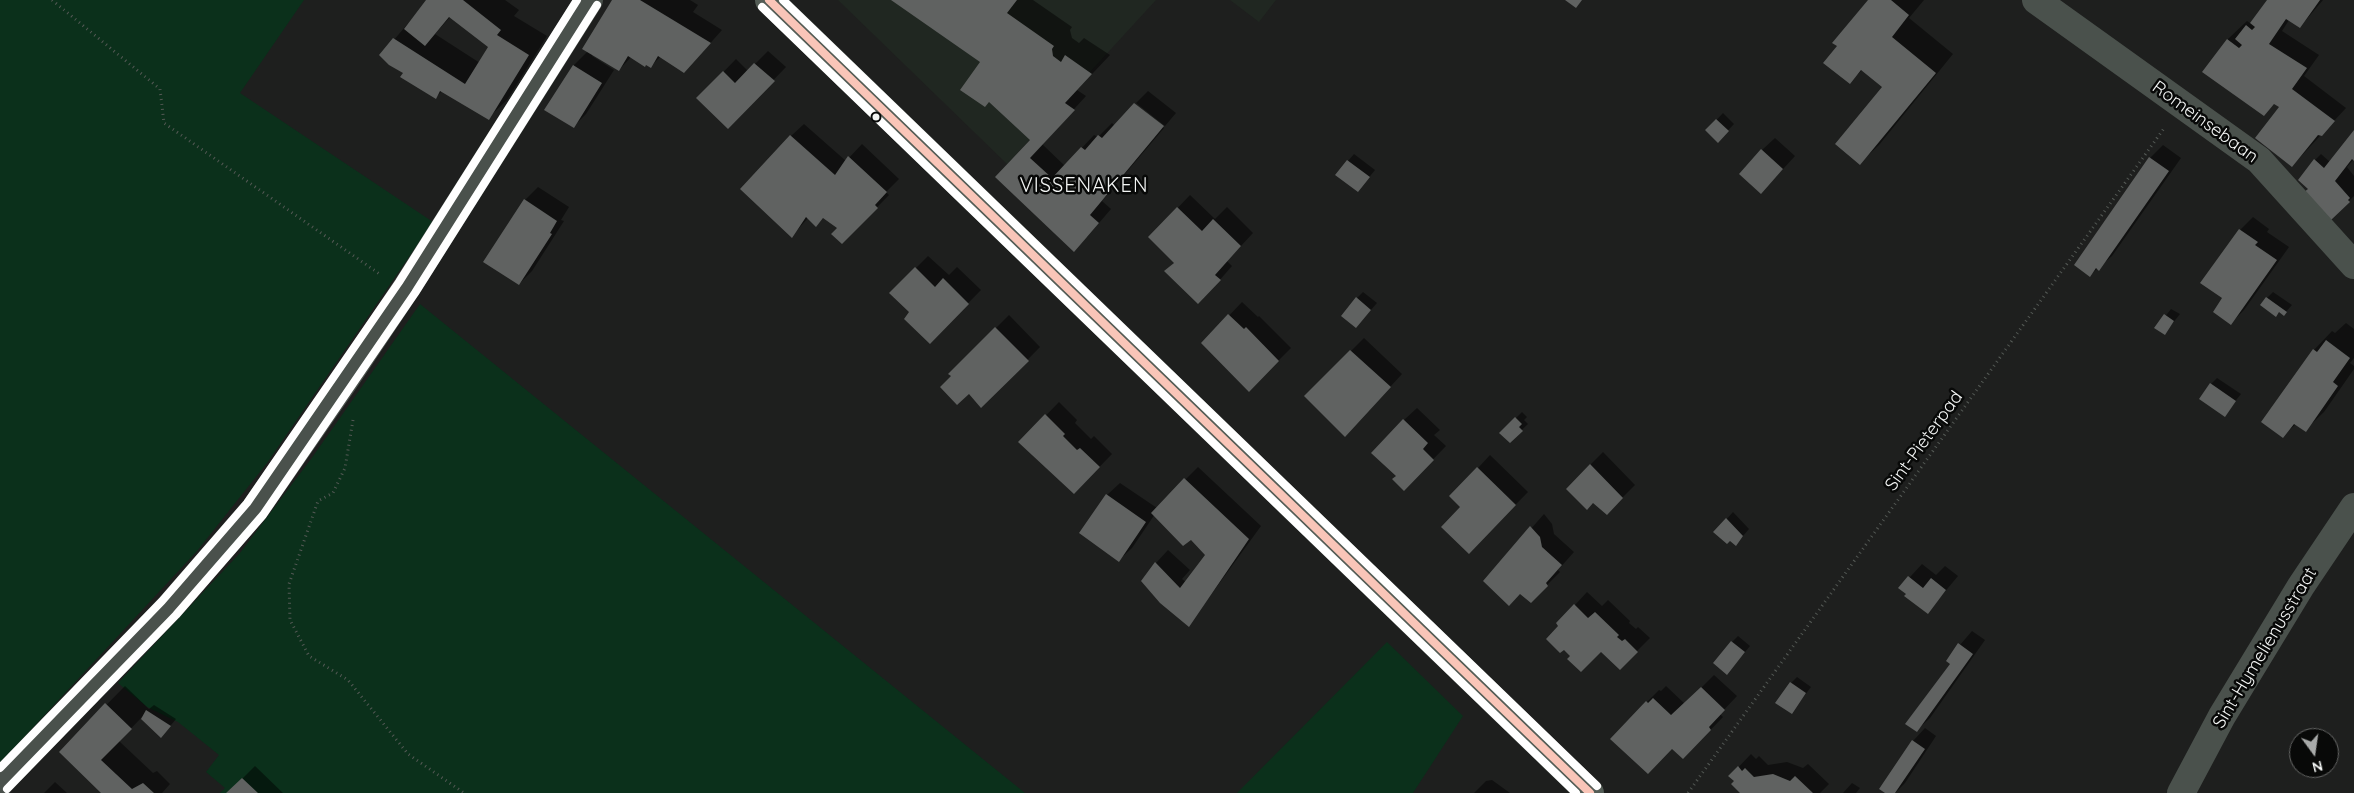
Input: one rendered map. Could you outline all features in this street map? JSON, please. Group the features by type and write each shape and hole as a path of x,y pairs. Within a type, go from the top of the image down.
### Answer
{"main road":[{"path":"768,0 1590,793"}],"street":[{"path":"0,782 169,608 255,509 407,287 589,0"},
{"name":"Romeinsebaan","path":"2036,0 2259,160 2354,264"},
{"name":"Sint-Hymelienusstraat","path":"2181,793 2222,716 2301,586 2354,507"}],"path":[{"path":"52,0 160,88 164,123 384,276 407,287"},
{"name":"Sint-Pieterpad","path":"1688,793 2182,104"},
{"path":"345,380 354,416 345,468 333,492 318,501 309,525 289,584 290,620 309,656 348,680 408,754 464,793"}],"shaded area":[{"path":"838,0 1156,0 1090,72 1092,74 1007,164"},
{"path":"1230,0 1276,0 1259,22"}],"green space":[{"path":"0,0 304,0 240,93 433,222 267,463 197,551 0,763"},
{"path":"420,304 1025,793 220,793 225,788 206,772 219,755 178,722 147,707 118,683 240,553 311,459"},
{"path":"1387,642 1463,716 1413,793 1237,793"}],"building":[{"path":"426,0 463,0 501,30 497,35 529,55 489,120 440,91 436,99 400,77 403,73 389,65 379,55 393,38 465,84 488,47 449,17 425,46 404,29"},
{"path":"612,0 640,0 711,43 684,73 658,56 651,68 646,65 645,67 628,56 619,71 582,49"},
{"path":"891,0 1017,0 1007,13 1054,46 1052,49 1053,56 1061,62 1065,55 1092,74 1065,103 1075,110 1030,158 1052,178 1081,147 1085,150 1098,135 1102,138 1134,103 1164,126 1090,215 1099,223 1074,252 995,177 1030,140 989,102 985,107 960,90 980,62"},
{"path":"1565,0 1582,0 1576,8"},
{"path":"1868,0 1891,0 1909,15 1892,37 1936,73 1860,165 1835,144 1882,87 1861,70 1850,84 1823,63 1837,46 1832,43"},
{"path":"2267,0 2320,0 2300,28 2286,19 2269,44 2307,68 2292,89 2335,121 2322,136 2318,135 2292,167 2255,138 2279,107 2274,104 2264,116 2202,72 2227,39 2239,48 2242,45 2235,39 2246,25 2252,30 2255,27 2250,23"},
{"path":"754,63 775,81 728,129 696,98 723,71 735,83"},
{"path":"573,65 602,83 574,128 544,110"},
{"path":"1716,119 1729,131 1718,143 1705,130"},
{"path":"2354,130 2354,161 2352,159 2335,181 2350,198 2348,200 2350,202 2331,220 2304,192 2308,189 2298,180 2314,159 2324,168"},
{"path":"790,135 835,175 848,156 887,192 875,205 878,208 842,244 831,234 837,228 823,218 816,227 806,217 792,238 740,189"},
{"path":"1761,149 1783,169 1761,194 1739,174"},
{"path":"2149,157 2169,171 2099,271 2096,268 2090,277 2074,265"},
{"path":"1347,160 1370,177 1358,192 1335,175"},
{"path":"524,199 557,221 550,233 552,234 519,285 483,262"},
{"path":"1177,207 1202,231 1213,219 1241,246 1215,275 1221,280 1198,304 1164,271 1174,263 1148,237"},
{"path":"2239,229 2258,242 2255,245 2277,260 2231,325 2213,312 2222,298 2200,283"},
{"path":"915,267 935,287 943,278 969,304 930,344 904,319 909,312 889,293"},
{"path":"1356,297 1371,310 1356,328 1341,316"},
{"path":"2266,297 2287,312 2284,316 2279,312 2276,317 2260,305"},
{"path":"1228,314 1244,329 1246,327 1279,361 1249,392 1201,343"},
{"path":"2164,314 2174,321 2165,335 2154,328"},
{"path":"995,327 1029,361 981,408 969,394 957,405 940,387 951,376 948,374"},
{"path":"2326,340 2350,358 2333,382 2338,386 2306,432 2294,424 2283,438 2261,422 2313,349 2317,352"},
{"path":"1350,350 1391,387 1345,437 1304,396"},
{"path":"2210,383 2236,401 2225,417 2199,399"},
{"path":"1045,414 1065,434 1063,436 1077,450 1080,448 1100,467 1074,494 1018,442"},
{"path":"1515,417 1522,424 1519,427 1523,431 1510,443 1499,433"},
{"path":"1403,419 1428,443 1423,449 1434,460 1404,491 1392,479 1396,476 1371,453"},
{"path":"1590,464 1623,498 1607,515 1593,503 1587,510 1566,489"},
{"path":"1477,467 1516,505 1469,554 1441,527 1460,507 1449,496"},
{"path":"1184,478 1249,539 1189,627 1160,603 1141,581 1155,562 1180,588 1205,555 1191,540 1183,546 1151,513"},
{"path":"1106,494 1146,522 1119,562 1079,533"},
{"path":"1726,518 1743,536 1736,546 1730,541 1727,544 1713,532"},
{"path":"1530,526 1540,537 1542,547 1562,565 1546,583 1548,586 1531,603 1520,594 1509,606 1483,581"},
{"path":"1908,576 1923,588 1931,578 1946,590 1928,614 1904,596 1906,594 1898,588"},
{"path":"1574,604 1588,618 1595,612 1619,635 1617,637 1622,641 1625,639 1638,652 1620,670 1601,652 1581,672 1567,659 1570,656 1564,650 1560,653 1546,639 1558,626 1556,623"},
{"path":"1731,641 1745,652 1727,675 1713,663"},
{"path":"1958,643 1973,654 1917,732 1905,724 1950,664 1946,661"},
{"path":"1790,682 1806,693 1792,714 1775,703"},
{"path":"1701,687 1725,710 1709,727 1711,730 1683,759 1672,749 1648,774 1610,739 1646,701 1648,703 1653,698 1671,715"},
{"path":"105,703 132,729 101,760 132,789 143,783 154,793 101,793 59,752"},
{"path":"146,710 171,726 161,738 141,719"},
{"path":"1912,740 1925,749 1895,793 1885,793 1879,789"},
{"path":"1738,766 1742,771 1745,768 1754,777 1773,774 1790,781 1795,776 1813,793 1740,793 1731,784 1734,781 1728,776"},
{"path":"242,778 258,793 226,793"}],"transit line":[{"path":"0,768 162,601 247,503 399,282 577,0"},
{"path":"769,0 1590,793"},
{"path":"783,0 1597,786"},
{"path":"7,789 176,615 263,515 415,293 597,5"},
{"path":"762,7 1576,793"}],"district":[{"name":"VISSENAKEN","path":"1084,186"}]}
